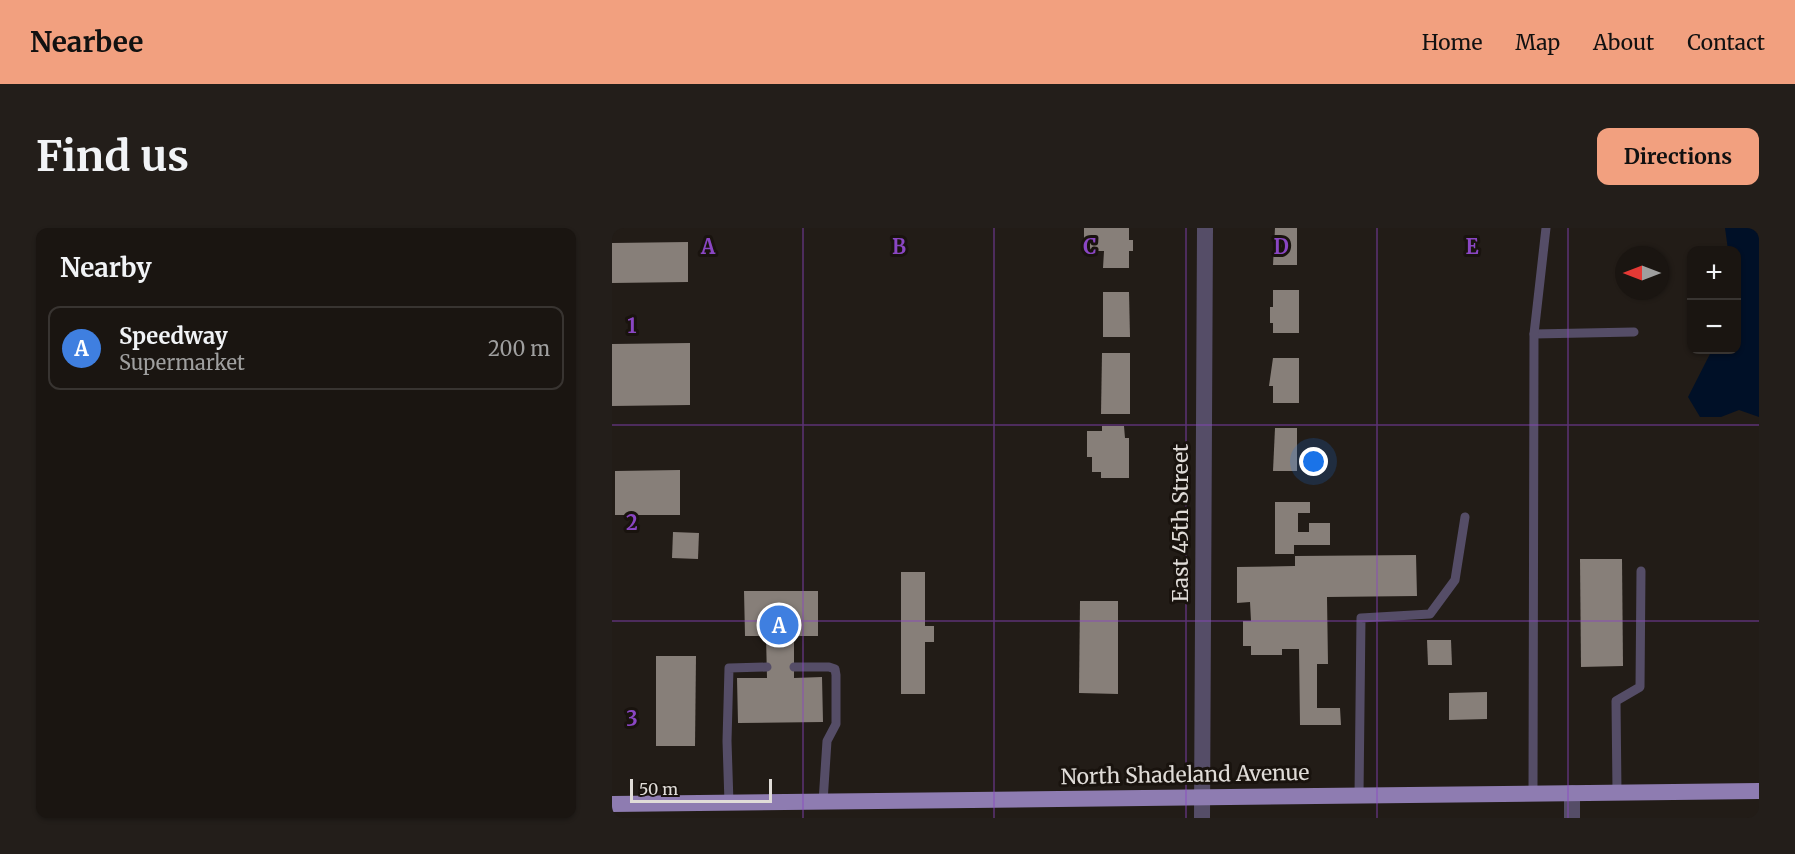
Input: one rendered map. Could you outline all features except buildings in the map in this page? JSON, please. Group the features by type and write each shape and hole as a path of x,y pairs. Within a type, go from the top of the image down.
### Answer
{"main road":[{"name":"North Shadeland Avenue","path":"612,804 1759,790"}],"street":[{"name":"East 45th Street","path":"1202,818 1205,228"},
{"path":"1572,793 1572,818"}],"lane":[{"path":"1533,793 1534,334 1546,228"},
{"path":"1534,334 1634,332"},
{"path":"1359,795 1361,618 1430,614 1455,580 1465,517"},
{"path":"1617,792 1616,701 1640,687 1641,571"},
{"path":"729,803 727,741 729,668 767,667"},
{"path":"794,667 835,669 836,724 827,741 823,802"}],"water":[{"path":"1725,228 1759,228 1759,417 1739,410 1721,417 1700,417 1688,397 1710,354 1741,354 1741,246 1727,246"}],"place":[{"name":"Speedway","path":"779,625"}]}
